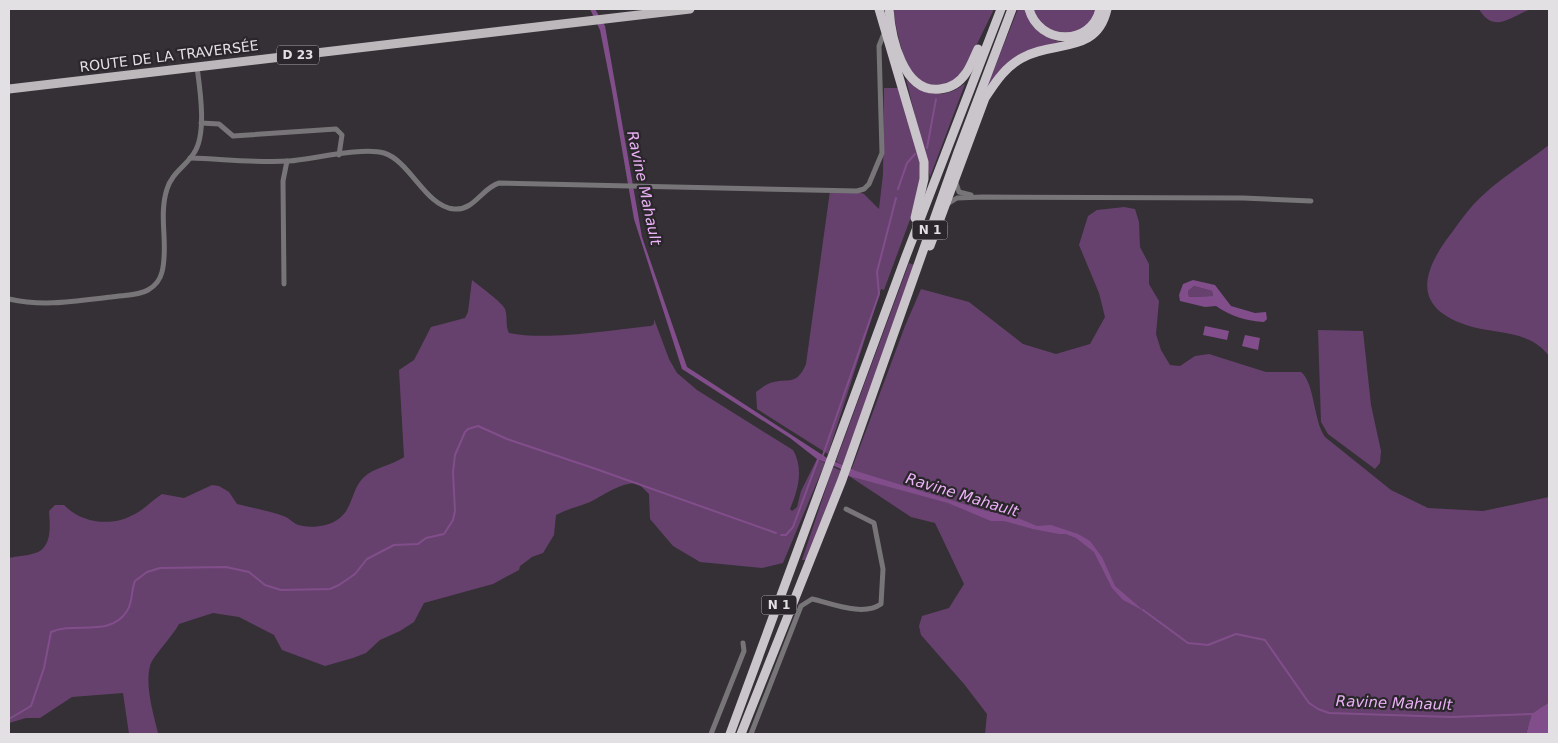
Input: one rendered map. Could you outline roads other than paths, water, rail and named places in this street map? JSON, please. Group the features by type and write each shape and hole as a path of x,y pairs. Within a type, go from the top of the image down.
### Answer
{"highway":[{"path":"879,9 925,167 922,191 906,256"},
{"path":"889,9 896,42 905,70 918,84 934,90 948,88 963,78 999,11"},
{"name":"N 1","path":"741,734 842,480 993,55 1012,9"},
{"path":"1029,9 1032,18 1042,30 1061,38 1070,38 1092,26 1100,9"},
{"path":"890,344 956,180 985,98 1004,71 1021,58 1032,52 1078,43 1090,38 1101,25 1107,9"},
{"name":"N 1","path":"730,734 776,614 906,256 999,11"}],"main road":[{"name":"ROUTE DE LA TRAVERSÉE","path":"9,89 690,9"}],"street":[{"path":"190,158 287,161 371,152 390,156 435,200 445,207 456,209 472,203 491,186 499,183 854,191 864,189 869,184 882,152 880,46 883,36 887,32"},
{"path":"9,299 34,304 54,304 139,293 151,289 158,282 162,271 162,211 166,193 175,173 190,158 198,146 200,123 197,67"},
{"path":"200,123 219,124 233,136 336,129 342,135 339,155"},
{"path":"284,284 283,181 287,161"},
{"path":"956,180 959,192 983,197"},
{"path":"942,216 950,202 954,199 983,197 1243,198 1311,201"},
{"path":"751,734 801,606 812,599 861,609 876,608 882,604 884,593 883,569 874,523 846,509"},
{"path":"712,734 744,652 743,643"}],"waterway":[{"path":"927,148 936,99"},
{"path":"898,189 907,163 915,154"},
{"path":"823,455 879,294 877,272 896,198"},
{"path":"9,719 31,706 44,668 51,632 60,629 102,627 120,619 129,607 135,581 147,572 160,568 226,567 249,572 265,585 281,590 330,589 355,574 367,559 394,545 418,544 426,538 444,534 453,520 455,511 453,472 455,455 465,432 478,426 507,439 776,533"},
{"path":"781,535 786,535 793,527 819,457"},
{"name":"Ravine Mahault","path":"1143,610 1188,643 1208,645 1236,634 1265,640 1309,703 1329,713 1452,717 1533,714"}]}
